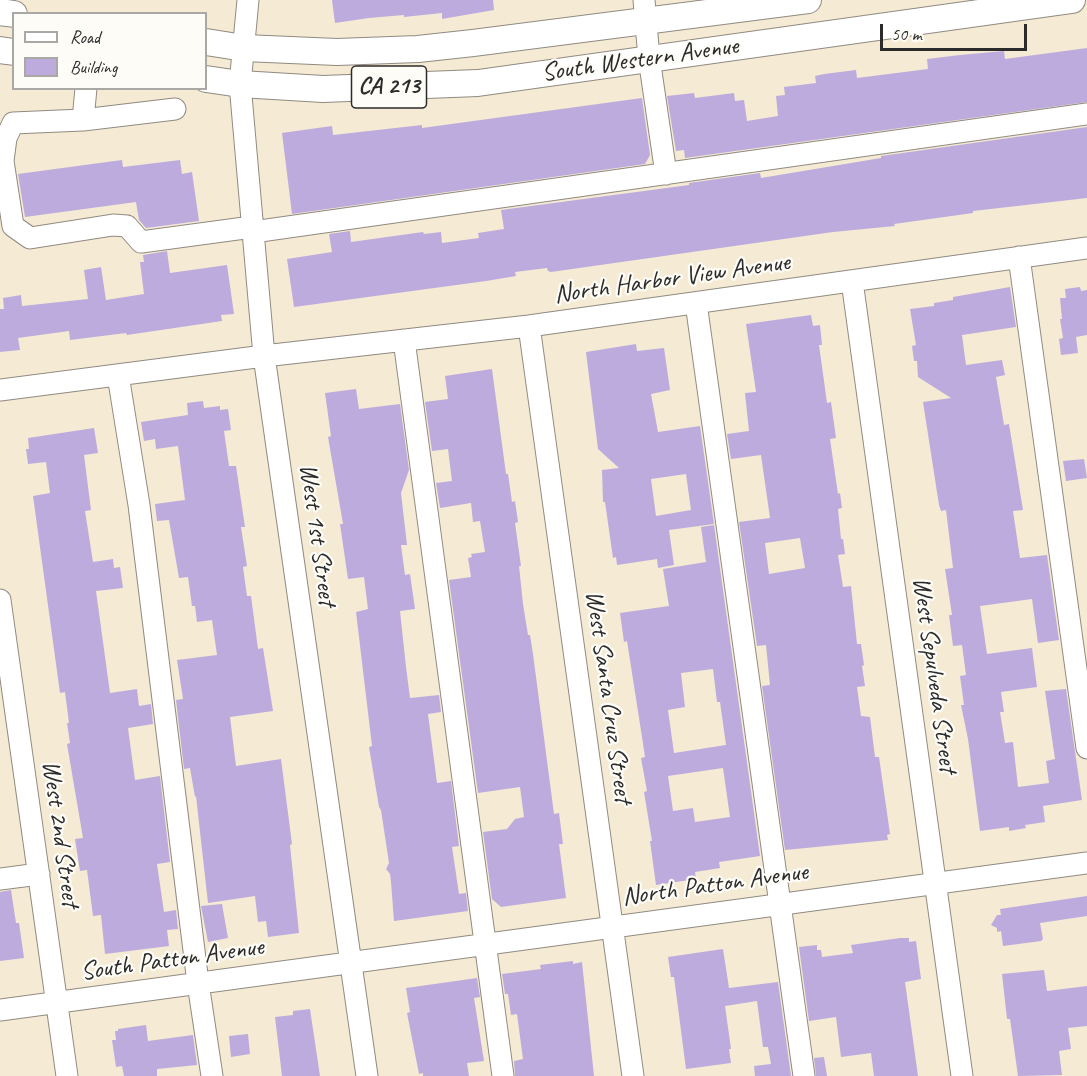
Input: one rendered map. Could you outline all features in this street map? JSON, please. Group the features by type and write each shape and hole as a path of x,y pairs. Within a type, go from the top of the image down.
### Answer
{"main road":[{"name":"South Western Avenue","path":"207,42 244,48 337,52 418,49 645,11 808,0"},
{"name":"South Western Avenue","path":"207,79 240,84 323,89 478,83 1072,0"}],"street":[{"name":"West 1st Street","path":"248,0 240,84 264,356 367,1076"},
{"path":"645,11 649,58 666,174"},
{"path":"83,120 86,90"},
{"path":"175,109 83,120 13,123 6,138 3,161 13,226 30,238 112,225 127,226 141,242 253,230 1087,114"},
{"name":"North Harbor View Avenue","path":"0,390 264,356 529,326 1087,248"},
{"path":"1019,257 1087,748"},
{"name":"West Sepulveda Street","path":"852,281 962,1076"},
{"path":"696,303 804,1076"},
{"name":"West Santa Cruz Street","path":"529,326 633,1076"},
{"path":"404,340 503,1076"},
{"path":"118,375 139,505 198,984 212,1076"},
{"name":"West 2nd Street","path":"0,600 67,1076"},
{"name":"North Patton Avenue","path":"351,963 1087,863"},
{"path":"0,879 39,874"},
{"name":"South Patton Avenue","path":"0,1010 351,963"}],"building":[{"path":"332,0 493,0 494,10 442,19 442,13 369,18 335,23"},
{"path":"1087,48 1087,102 685,158 684,150 676,151 667,96 694,93 695,98 734,93 735,101 744,100 747,121 778,116 776,96 785,95 784,87 816,83 815,76 824,74 856,70 857,78 928,69 927,59 1004,51 1005,59"},
{"path":"642,98 650,155 645,164 292,214 282,133 332,126 333,135 422,125 422,128"},
{"path":"1087,127 1087,198 973,211 973,213 894,224 895,226 833,232 551,272 547,268 515,272 516,276 486,281 294,307 287,259 332,252 329,234 350,231 351,242 423,232 424,234 441,232 442,243 479,238 478,233 504,229 501,210 689,185 689,183 760,173 761,178 881,158 881,156"},
{"path":"122,160 123,167 180,160 182,174 192,172 199,221 146,228 139,220 136,202 25,217 18,174"},
{"path":"167,251 170,273 227,265 234,314 221,315 222,321 127,335 126,333 70,340 69,331 18,338 20,350 0,352 0,309 4,309 3,298 21,295 22,306 88,299 84,270 101,267 106,300 144,294 140,262 144,262 143,255"},
{"path":"1010,287 1016,327 962,335 966,365 1002,360 1005,375 996,377 1004,425 1009,424 1023,510 1013,511 1020,558 1047,555 1059,640 1038,643 1032,599 980,606 987,654 1032,648 1037,687 1001,692 1004,712 1000,712 1005,743 1013,742 1018,787 1049,783 1046,761 1055,759 1045,691 1066,689 1082,800 1043,806 1045,822 1025,825 1026,828 1009,831 1009,827 980,831 968,739 961,705 964,705 960,676 966,675 962,645 953,646 949,615 952,615 945,569 953,568 946,510 941,511 939,505 923,402 951,398 918,377 917,361 914,361 912,346 916,345 910,309 934,306 934,303 953,300 953,297"},
{"path":"1080,287 1081,291 1087,290 1087,335 1076,337 1078,353 1061,355 1059,339 1063,338 1060,298 1066,298 1065,289"},
{"path":"811,315 813,326 820,325 822,345 819,345 827,403 831,402 836,438 830,439 842,508 838,509 845,554 838,555 843,587 851,586 857,644 861,644 864,665 862,666 865,686 857,687 861,716 870,717 875,757 879,757 890,834 887,835 888,840 785,850 762,686 770,685 766,645 757,646 739,522 770,518 761,455 731,459 727,434 749,431 745,393 756,392 746,324","holes":["800,538 805,568 769,574 765,543"]},
{"path":"636,344 637,351 664,348 670,390 651,394 658,432 700,426 714,524 669,530 674,565 658,568 657,559 617,565 616,557 613,558 605,502 603,502 602,470 619,468 598,449 586,352","holes":["686,474 691,510 656,516 651,479"]},
{"path":"492,369 506,474 508,474 512,502 515,501 518,522 515,523 523,604 533,654 554,814 559,813 563,844 559,844 566,898 501,907 492,899 483,832 507,829 515,819 524,817 520,787 478,793 449,580 471,577 468,558 472,557 471,554 485,552 480,521 473,522 471,503 440,508 436,483 452,481 448,449 432,451 425,402 448,399 445,376"},
{"path":"356,389 359,409 400,404 409,470 401,493 407,545 401,545 405,575 410,574 415,609 400,611 410,698 439,695 441,712 428,714 437,783 451,781 459,846 452,847 459,894 466,893 468,911 394,921 390,874 386,869 389,863 369,747 372,746 356,612 368,609 364,577 348,579 340,524 343,524 328,437 331,436 325,393"},
{"path":"203,401 204,408 220,406 220,410 228,409 231,430 224,431 229,466 236,466 245,527 241,527 247,566 243,567 247,596 251,596 258,649 263,648 273,711 230,717 236,766 281,759 292,844 290,845 299,933 268,937 266,921 258,922 255,896 208,903 196,796 190,768 184,769 176,700 183,699 177,660 217,655 212,620 197,622 188,577 179,578 169,520 157,521 155,504 185,500 178,446 156,449 155,439 144,441 141,422 188,415 187,403"},
{"path":"94,428 98,453 84,455 91,510 85,511 93,562 113,559 114,568 120,567 123,588 96,591 110,693 137,689 139,706 151,704 153,724 128,728 135,780 160,776 170,862 157,864 164,912 176,910 178,929 167,930 169,946 105,954 101,915 93,916 87,870 80,871 75,839 83,838 67,744 70,743 67,723 69,723 65,692 60,693 33,496 50,493 46,462 28,464 26,449 29,449 28,438"},
{"path":"1084,459 1087,478 1066,481 1063,461"},
{"path":"714,525 760,856 719,862 720,868 695,872 696,879 656,885 644,792 647,791 641,758 645,757 627,641 624,642 620,613 669,606 663,569 706,562 701,527","holes":["713,669 726,745 674,753 668,710 685,707 681,673","723,768 730,817 695,822 693,808 673,811 668,776"]},
{"path":"11,890 24,958 0,961 0,892"},
{"path":"1087,896 1087,916 1040,923 1043,939 1041,941 1003,946 1001,931 997,932 997,928 991,925 997,915 1001,915 1000,909"},
{"path":"222,904 228,938 208,942 201,906"},
{"path":"909,938 909,942 916,941 921,979 905,982 918,1076 874,1076 871,1053 841,1057 836,1017 809,1021 799,947 817,945 817,950 821,950 822,957 853,953 851,945"},
{"path":"723,949 729,988 778,982 791,1076 755,1076 754,1066 771,1064 768,1047 763,1047 757,1001 725,1006 731,1063 686,1069 674,977 671,977 668,957"},
{"path":"573,961 573,964 582,962 594,1076 515,1076 514,1061 523,1059 517,1014 511,1015 502,974 541,969 540,965"},
{"path":"1044,970 1047,991 1087,986 1087,1026 1068,1028 1071,1049 1059,1051 1062,1075 1018,1076 1010,1019 1007,1019 1002,974"},
{"path":"477,978 480,997 474,998 484,1061 467,1063 469,1076 423,1076 423,1073 419,1074 407,1013 410,1012 406,988"},
{"path":"310,1009 320,1076 282,1076 275,1017 293,1015 293,1011"},
{"path":"146,1025 148,1041 193,1035 197,1065 157,1069 157,1076 124,1076 122,1066 116,1067 112,1040 116,1040 115,1031"},
{"path":"248,1034 250,1054 231,1057 229,1036"},
{"path":"824,1057 827,1076 816,1076 814,1058"}]}
